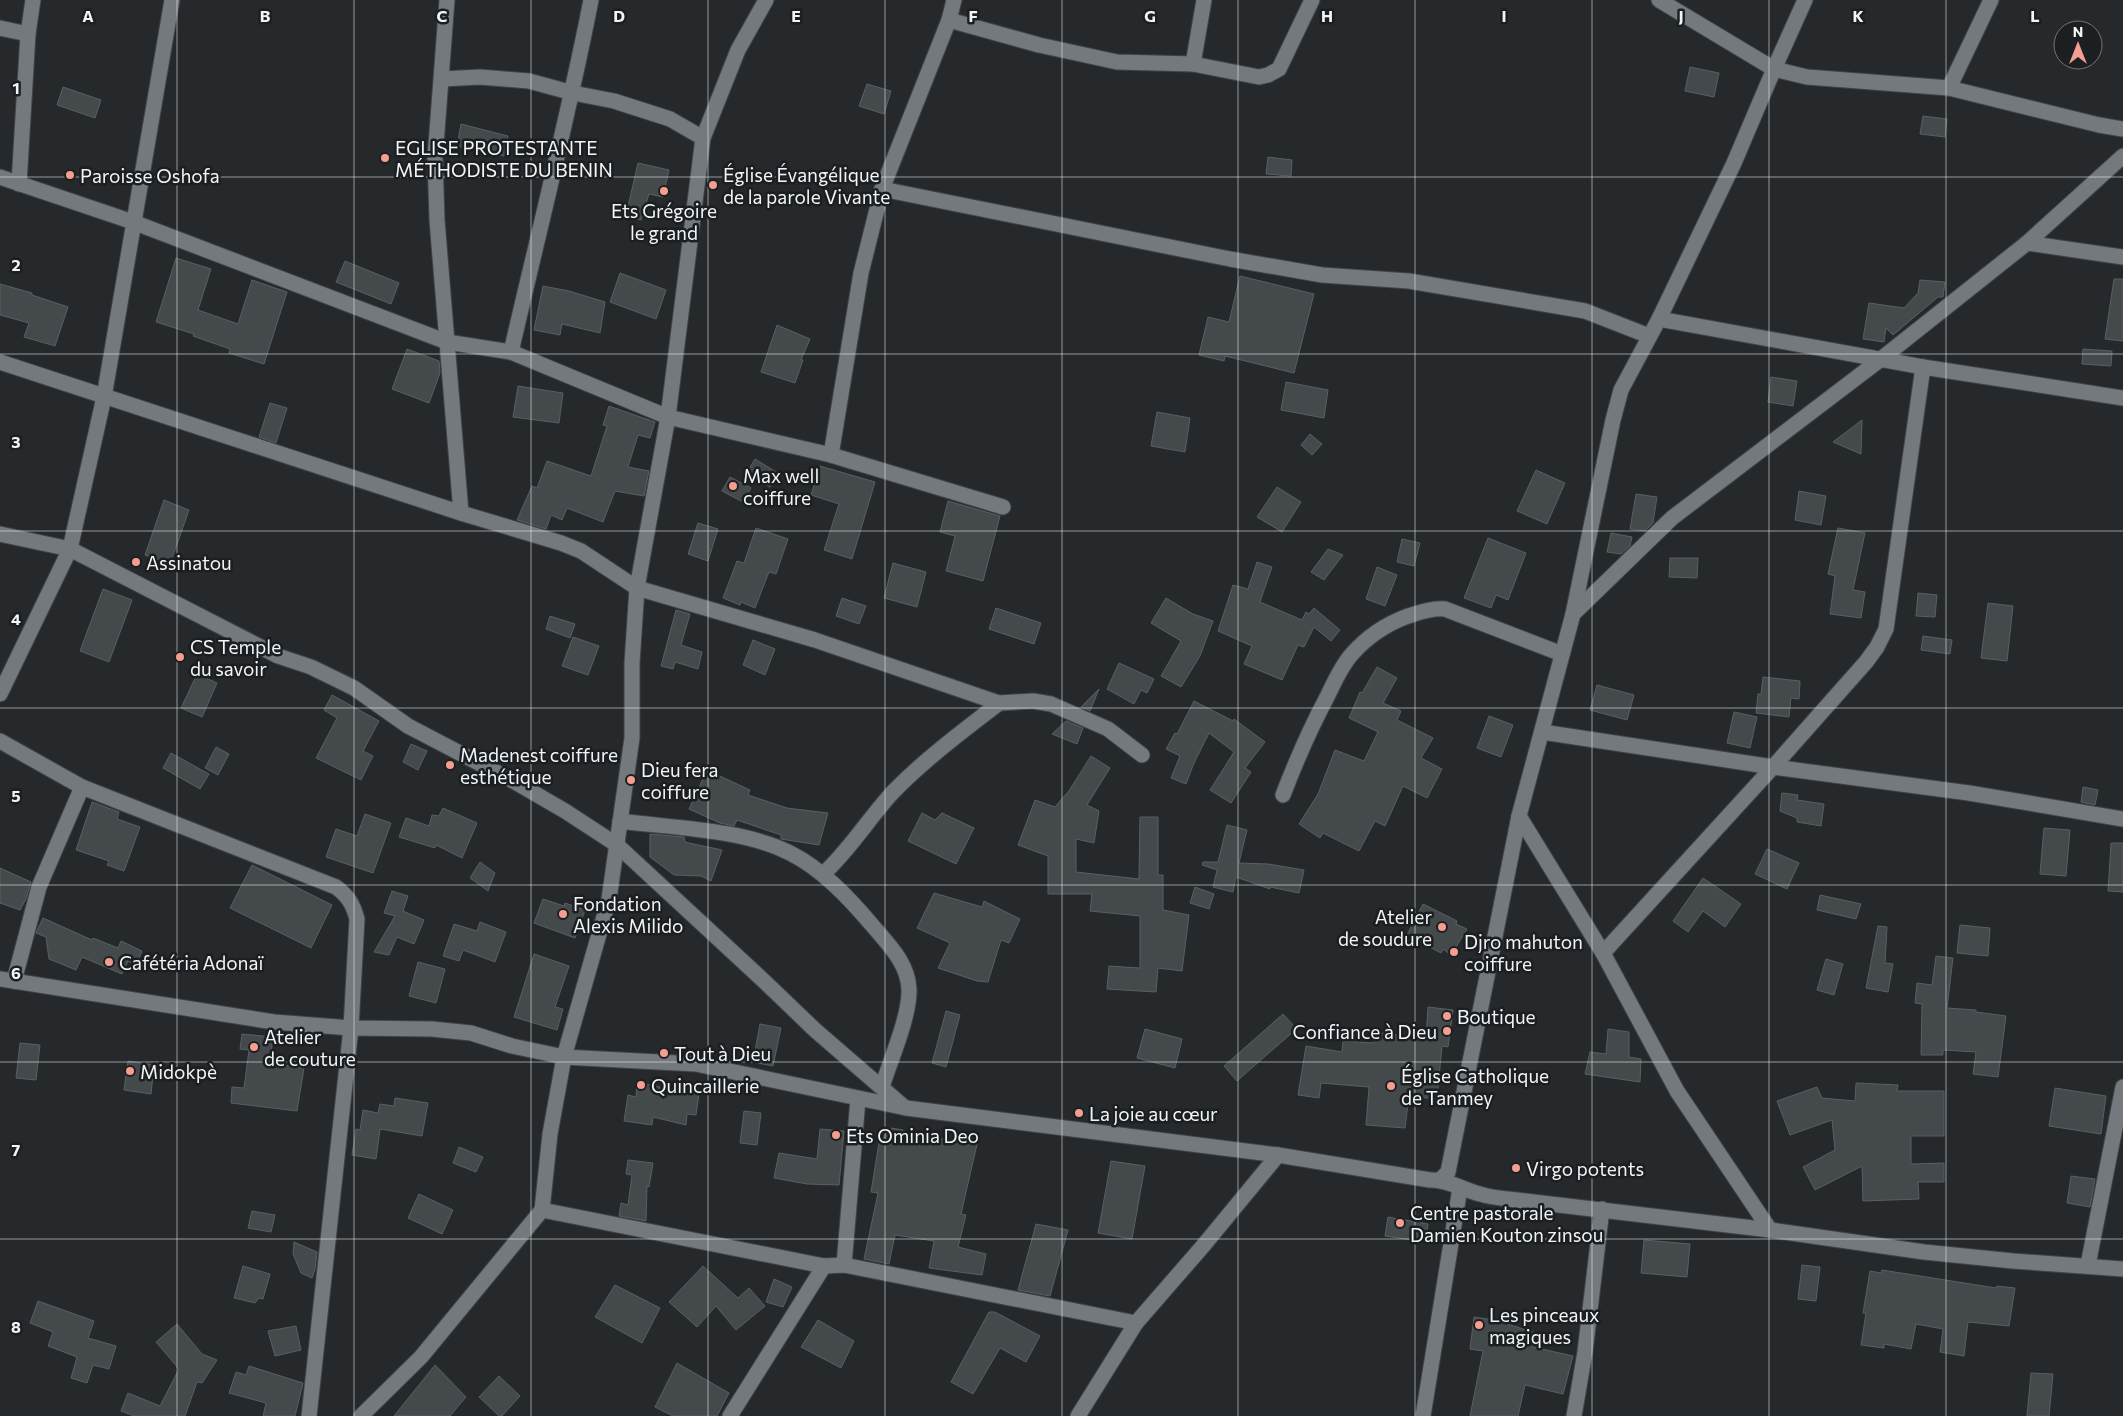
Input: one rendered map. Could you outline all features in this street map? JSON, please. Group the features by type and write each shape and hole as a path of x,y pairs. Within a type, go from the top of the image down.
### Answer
{"street":[{"path":"19,184 28,34 33,0"},
{"path":"0,694 70,549 104,397 172,0"},
{"path":"446,0 435,158 437,220 461,514"},
{"path":"512,352 543,212 573,94 591,0"},
{"path":"361,1416 421,1356 542,1210 550,1134 564,1058 609,899 632,738 632,663 637,588 668,417 702,138 738,50 766,0"},
{"path":"831,455 860,273 882,189 949,20 954,0"},
{"path":"1193,64 1204,0"},
{"path":"949,20 1039,45 1117,62 1193,64 1259,77 1279,69 1312,0"},
{"path":"1658,0 1774,69 1807,77 1950,88 2099,125 2123,129"},
{"path":"1441,1179 1448,1172 1519,816 1573,614 1621,390 1648,336 1659,319 1734,163 1805,0"},
{"path":"1950,88 1991,0"},
{"path":"0,28 28,34"},
{"path":"442,79 480,77 529,81 573,94 614,102 670,119 702,138"},
{"path":"1573,614 1672,518 1881,360 2027,242 2123,156"},
{"path":"0,177 133,222 447,342 512,352 668,417 831,455 1003,507"},
{"path":"882,189 1220,257 1322,275 1409,281 1576,309 1648,336"},
{"path":"2027,242 2123,257"},
{"path":"1659,319 1881,360 2123,398"},
{"path":"0,362 461,514 562,543 581,551 637,588 816,640 999,703 1033,701 1051,704 1108,730 1142,755"},
{"path":"1603,953 1773,767 1866,662 1877,647 1886,628 1923,367"},
{"path":"0,534 70,549 278,656 310,666 354,688 408,726 516,782 566,811 617,845 766,982 815,1030 906,1108"},
{"path":"1283,795 1298,755 1340,672 1351,655 1381,628 1397,620 1435,608 1445,609 1562,654"},
{"path":"823,874 870,817 917,767 999,703"},
{"path":"1542,732 1773,767 1969,793 2123,819"},
{"path":"0,741 82,787 336,887 347,895 353,905 356,919 351,1028 310,1416"},
{"path":"82,787 39,888 7,980 274,1022 351,1028 432,1029 471,1033 512,1046 564,1058 696,1064 906,1108 1278,1155 1430,1180 1441,1179 1482,1195 1508,1199 1770,1230 1924,1252 2123,1269"},
{"path":"1519,816 1603,953 1677,1091 1770,1230"},
{"path":"620,821 751,839 790,853 823,874 888,943 908,975 909,992 906,1011 882,1087"},
{"path":"2088,1265 2123,1087"},
{"path":"844,1265 858,1098"},
{"path":"1078,1416 1136,1323 1204,1246 1278,1155"},
{"path":"1423,1416 1460,1188"},
{"path":"1574,1416 1585,1352 1602,1209"},
{"path":"542,1210 824,1266 844,1265 1136,1323"},
{"path":"730,1416 824,1266"}],"building":[{"path":"1690,67 1719,73 1714,97 1685,91"},
{"path":"867,84 891,91 884,114 859,106"},
{"path":"63,87 101,100 95,118 57,105"},
{"path":"1923,116 1947,119 1945,137 1920,134"},
{"path":"461,124 508,136 504,156 457,146"},
{"path":"1268,157 1292,160 1291,176 1266,174"},
{"path":"638,163 669,170 663,197 649,194 641,220 626,215"},
{"path":"176,258 211,269 198,310 238,324 252,280 287,292 264,364 229,353 230,349 193,336 194,334 156,322"},
{"path":"345,261 399,283 391,304 336,282"},
{"path":"620,273 666,290 656,319 610,302"},
{"path":"1240,276 1314,294 1294,373 1225,356 1224,361 1199,355 1208,317 1229,322"},
{"path":"2114,279 2123,279 2123,341 2105,339"},
{"path":"1920,280 1945,282 1943,297 1938,297 1893,335 1886,328 1884,342 1863,339 1869,303 1904,308 1918,293"},
{"path":"0,284 32,293 32,295 68,307 55,346 24,337 29,323 0,315"},
{"path":"543,286 569,291 605,302 600,333 562,324 560,335 534,330"},
{"path":"777,325 810,339 801,360 803,360 795,383 761,372"},
{"path":"407,349 439,361 440,373 429,403 392,389"},
{"path":"2083,349 2112,351 2111,366 2082,364"},
{"path":"1771,377 1797,381 1793,406 1768,402"},
{"path":"1286,382 1328,390 1324,418 1281,410"},
{"path":"518,386 563,393 559,423 513,417"},
{"path":"270,403 287,408 276,443 259,437"},
{"path":"609,406 655,422 650,438 638,435 628,467 649,471 644,496 615,491 603,522 567,508 562,520 551,515 546,529 517,520 532,486 537,488 547,461 591,476 607,426 603,425"},
{"path":"1157,412 1190,418 1185,452 1151,446"},
{"path":"1862,420 1861,454 1833,442"},
{"path":"1310,434 1322,444 1312,455 1301,445"},
{"path":"755,459 778,473 770,487 747,472"},
{"path":"820,466 875,482 852,559 824,550 839,504 811,495"},
{"path":"1536,470 1565,483 1547,524 1517,511"},
{"path":"730,477 751,488 743,502 722,491"},
{"path":"1277,487 1301,502 1282,532 1257,517"},
{"path":"1799,491 1826,496 1821,525 1795,520"},
{"path":"1636,494 1657,497 1653,523 1645,531 1630,529"},
{"path":"164,500 189,510 170,564 145,555"},
{"path":"948,501 1000,516 983,581 946,571 955,536 940,532"},
{"path":"698,523 718,529 708,561 688,554"},
{"path":"756,528 788,539 776,574 769,572 755,608 741,602 740,605 723,598 737,561 744,563"},
{"path":"1838,528 1865,533 1853,590 1865,592 1861,618 1830,614 1835,576 1828,574"},
{"path":"1611,533 1632,537 1630,546 1621,554 1607,552"},
{"path":"1488,538 1526,553 1508,600 1496,595 1491,608 1464,598"},
{"path":"1402,539 1420,543 1414,566 1397,562"},
{"path":"1328,549 1343,555 1324,580 1311,572"},
{"path":"1670,558 1698,558 1697,578 1669,577"},
{"path":"1257,562 1272,567 1260,602 1302,620 1306,612 1309,614 1314,608 1340,630 1331,641 1314,627 1304,647 1298,645 1282,680 1244,664 1252,646 1218,631 1233,585 1248,589"},
{"path":"893,563 926,572 917,607 884,598"},
{"path":"1377,567 1397,575 1385,606 1366,599"},
{"path":"103,589 132,600 109,662 80,651"},
{"path":"1918,593 1937,595 1935,617 1916,616"},
{"path":"842,598 866,606 859,624 836,616"},
{"path":"1166,598 1193,614 1213,621 1200,656 1181,687 1161,676 1181,641 1151,623"},
{"path":"1988,603 2013,606 2007,661 1981,658"},
{"path":"996,608 1041,623 1034,644 989,629"},
{"path":"676,610 690,614 681,645 702,652 698,669 675,662 673,669 661,666"},
{"path":"550,616 575,624 570,638 546,629"},
{"path":"1923,636 1952,640 1950,654 1921,650"},
{"path":"573,637 599,646 588,675 562,666"},
{"path":"753,640 775,649 765,675 743,665"},
{"path":"1119,663 1154,679 1147,693 1141,690 1134,704 1107,689"},
{"path":"1377,667 1397,678 1383,703 1401,711 1397,720 1433,738 1421,758 1442,769 1427,798 1403,786 1385,826 1375,821 1359,851 1323,833 1320,838 1299,824 1318,794 1335,750 1364,761 1378,732 1349,718 1360,692 1362,693"},
{"path":"197,674 217,683 202,717 181,708"},
{"path":"1763,677 1800,681 1799,699 1791,698 1789,717 1756,713 1758,694 1761,694"},
{"path":"1597,685 1634,695 1627,720 1590,710"},
{"path":"1099,689 1090,711 1081,707"},
{"path":"332,695 379,721 363,751 373,756 361,780 316,758 337,718 324,710"},
{"path":"1194,701 1233,721 1234,719 1265,742 1245,768 1251,772 1231,803 1210,790 1234,752 1209,733 1186,784 1171,778 1180,756 1166,749 1175,733 1177,734"},
{"path":"1734,712 1757,717 1750,748 1727,743"},
{"path":"1489,716 1513,725 1501,757 1477,748"},
{"path":"1066,721 1083,728 1077,744 1052,734"},
{"path":"411,744 427,751 418,770 403,762"},
{"path":"216,747 229,754 218,775 205,768"},
{"path":"171,753 209,774 200,789 163,768"},
{"path":"1091,756 1110,768 1087,805 1099,811 1094,843 1076,839 1076,872 1139,879 1140,817 1158,817 1158,875 1163,875 1163,910 1189,915 1182,971 1158,968 1156,992 1107,989 1109,966 1140,968 1140,916 1090,911 1092,894 1048,894 1048,856 1018,845 1035,800 1055,807 1067,794"},
{"path":"707,770 750,790 748,795 787,808 828,813 819,845 781,839 781,835 737,820 734,826 720,823 689,809"},
{"path":"2083,787 2098,790 2095,805 2081,802"},
{"path":"1782,793 1798,795 1797,800 1824,804 1821,826 1797,822 1797,818 1780,811"},
{"path":"92,802 119,812 117,819 140,827 124,871 107,865 109,861 76,850"},
{"path":"443,808 477,823 462,858 436,845 435,848 399,837 406,818 429,826 432,815 439,816"},
{"path":"922,813 935,820 942,813 974,828 956,864 908,841"},
{"path":"365,814 391,823 373,873 326,857 336,829 357,836"},
{"path":"1227,825 1247,830 1239,863 1268,864 1304,870 1299,893 1270,887 1270,889 1236,877 1233,892 1213,887 1217,870 1202,865 1203,862 1218,862"},
{"path":"2044,828 2070,830 2066,876 2040,874"},
{"path":"650,834 684,837 685,842 722,850 711,881 701,876 674,875 650,857"},
{"path":"2111,843 2123,843 2123,892 2108,891"},
{"path":"1767,849 1799,863 1787,889 1755,874"},
{"path":"480,862 495,873 488,891 470,878"},
{"path":"252,865 332,905 311,948 230,908"},
{"path":"0,868 31,882 26,899 20,910 0,903"},
{"path":"1703,878 1741,904 1725,927 1703,911 1688,932 1673,921"},
{"path":"1195,887 1214,894 1209,909 1190,903"},
{"path":"392,891 408,896 403,911 424,920 414,944 397,937 389,955 374,952 395,916 384,913"},
{"path":"934,893 982,907 984,901 1020,919 1009,943 1001,940 988,982 977,981 938,968 950,943 917,928"},
{"path":"1820,895 1861,904 1856,919 1817,910"},
{"path":"543,899 564,906 565,903 585,910 575,938 534,923"},
{"path":"1423,904 1457,921 1456,924 1467,929 1451,955 1443,949 1441,953 1407,935"},
{"path":"43,918 92,940 93,938 118,948 121,941 142,951 136,965 128,961 122,974 82,957 76,970 49,959 46,937 36,933"},
{"path":"480,922 506,932 495,962 463,950 459,961 443,956 454,924 477,931"},
{"path":"1960,925 1990,928 1988,956 1957,953"},
{"path":"1878,926 1887,927 1885,963 1893,964 1888,992 1866,988"},
{"path":"534,954 569,966 555,1007 563,1009 557,1030 514,1017"},
{"path":"1936,956 1953,958 1947,1008 1976,1010 1976,1012 2006,1016 1998,1077 1973,1074 1976,1052 1943,1050 1943,1055 1921,1055 1922,1004 1915,1003 1917,983 1932,985"},
{"path":"1826,959 1843,964 1834,995 1817,990"},
{"path":"418,962 445,969 436,1003 409,996"},
{"path":"1428,1007 1453,1010 1448,1047 1442,1046 1437,1099 1409,1096 1405,1128 1366,1125 1369,1087 1321,1083 1319,1098 1298,1095 1306,1046 1342,1052 1343,1041 1374,1043 1375,1032 1426,1039"},
{"path":"946,1011 960,1015 946,1067 932,1063"},
{"path":"1283,1014 1294,1026 1294,1031 1237,1081 1224,1066"},
{"path":"760,1024 781,1028 773,1066 753,1062"},
{"path":"1145,1029 1182,1039 1175,1068 1137,1058"},
{"path":"1608,1029 1629,1032 1629,1057 1641,1059 1640,1082 1585,1074 1590,1052 1606,1054"},
{"path":"242,1034 273,1037 270,1063 304,1068 297,1111 231,1103 232,1087 244,1088 249,1050 240,1049"},
{"path":"20,1043 40,1045 36,1080 16,1078"},
{"path":"128,1061 154,1065 151,1094 124,1090"},
{"path":"637,1082 660,1087 659,1089 699,1094 696,1115 687,1114 686,1125 653,1117 652,1125 624,1121 628,1095 636,1097"},
{"path":"1856,1083 1898,1085 1897,1091 1944,1091 1944,1136 1911,1136 1911,1164 1944,1163 1944,1182 1918,1182 1919,1199 1863,1201 1862,1166 1815,1190 1803,1167 1835,1150 1832,1120 1790,1135 1777,1101 1817,1087 1822,1098 1855,1101"},
{"path":"2055,1088 2106,1096 2101,1134 2049,1126"},
{"path":"395,1098 428,1103 422,1136 380,1129 376,1159 352,1155 356,1129 360,1130 363,1110 378,1113 380,1104 394,1106"},
{"path":"744,1111 761,1113 757,1145 740,1143"},
{"path":"891,1128 903,1130 902,1132 954,1141 955,1137 978,1140 961,1214 966,1215 958,1247 986,1254 982,1275 929,1268 934,1241 895,1235 889,1264 864,1259 878,1193 871,1192 879,1143"},
{"path":"820,1129 844,1131 839,1185 807,1184 774,1178 779,1153 817,1159"},
{"path":"459,1147 483,1157 476,1172 453,1163"},
{"path":"628,1160 653,1163 649,1187 647,1186 646,1221 619,1216 621,1203 628,1205 632,1175 626,1174"},
{"path":"1111,1161 1145,1166 1132,1239 1098,1233"},
{"path":"2071,1176 2095,1179 2090,1207 2067,1203"},
{"path":"419,1194 453,1210 442,1234 408,1218"},
{"path":"252,1211 275,1215 271,1232 248,1228"},
{"path":"1388,1217 1428,1224 1426,1242 1385,1236"},
{"path":"1036,1224 1068,1230 1050,1296 1018,1290"},
{"path":"1644,1240 1690,1244 1687,1277 1641,1273"},
{"path":"294,1242 317,1252 312,1278 301,1273 293,1254"},
{"path":"1802,1265 1820,1267 1816,1301 1798,1299"},
{"path":"243,1266 270,1274 263,1299 259,1298 255,1303 234,1298"},
{"path":"703,1266 738,1298 749,1288 765,1306 736,1330 716,1306 697,1327 669,1302"},
{"path":"1882,1270 1996,1288 1997,1286 2015,1288 2009,1326 1968,1322 1964,1356 1940,1352 1943,1329 1916,1324 1911,1349 1884,1344 1884,1348 1861,1345 1866,1313 1863,1313 1870,1271 1881,1273"},
{"path":"774,1279 792,1287 783,1307 766,1302"},
{"path":"615,1285 660,1308 642,1343 595,1317"},
{"path":"38,1301 94,1321 88,1338 116,1346 109,1369 93,1365 87,1383 71,1378 77,1357 48,1346 53,1332 30,1323"},
{"path":"989,1312 995,1312 1040,1336 1026,1362 1000,1348 973,1394 951,1382"},
{"path":"1474,1317 1507,1322 1507,1324 1537,1333 1533,1347 1573,1356 1563,1394 1525,1385 1518,1416 1470,1416 1483,1351 1470,1349"},
{"path":"818,1320 854,1341 841,1368 801,1347"},
{"path":"177,1324 202,1354 217,1360 202,1383 197,1382 185,1416 134,1416 121,1411 128,1393 160,1406 179,1369 156,1342"},
{"path":"296,1326 301,1350 275,1356 268,1331"},
{"path":"677,1363 729,1393 717,1416 673,1416 655,1407"},
{"path":"435,1365 466,1397 450,1416 394,1416"},
{"path":"249,1366 303,1383 295,1416 263,1416 266,1403 229,1393 236,1372 246,1375"},
{"path":"2031,1373 2053,1374 2049,1416 2027,1416"},
{"path":"499,1376 520,1396 502,1416 499,1416 479,1397"}],"place":[{"name":"EGLISE PROTESTANTE MÉTHODISTE DU BENIN","path":"385,158"},
{"name":"Paroisse Oshofa","path":"70,175"},
{"name":"Église Évangélique de la parole Vivante","path":"713,185"},
{"name":"Ets Grégoire le grand","path":"664,191"},
{"name":"Max well coiffure","path":"733,486"},
{"name":"Assinatou","path":"136,562"},
{"name":"CS Temple du savoir","path":"180,657"},
{"name":"Madenest coiffure esthétique","path":"450,765"},
{"name":"Dieu fera coiffure","path":"631,780"},
{"name":"Fondation Alexis Milido","path":"563,914"},
{"name":"Atelier de soudure","path":"1442,927"},
{"name":"Djro mahuton coiffure","path":"1454,952"},
{"name":"Cafétéria Adonaï","path":"109,962"},
{"name":"Boutique","path":"1447,1016"},
{"name":"Confiance à Dieu","path":"1447,1031"},
{"name":"Atelier de couture","path":"254,1047"},
{"name":"Tout à Dieu","path":"664,1053"},
{"name":"Midokpè","path":"130,1071"},
{"name":"Quincaillerie","path":"641,1085"},
{"name":"Église Catholique de Tanmey","path":"1391,1086"},
{"name":"La joie au cœur","path":"1079,1113"},
{"name":"Ets Ominia Deo","path":"836,1135"},
{"name":"Virgo potents","path":"1516,1168"},
{"name":"Centre pastorale Damien Kouton zinsou","path":"1400,1223"},
{"name":"Les pinceaux magiques","path":"1479,1325"}]}
